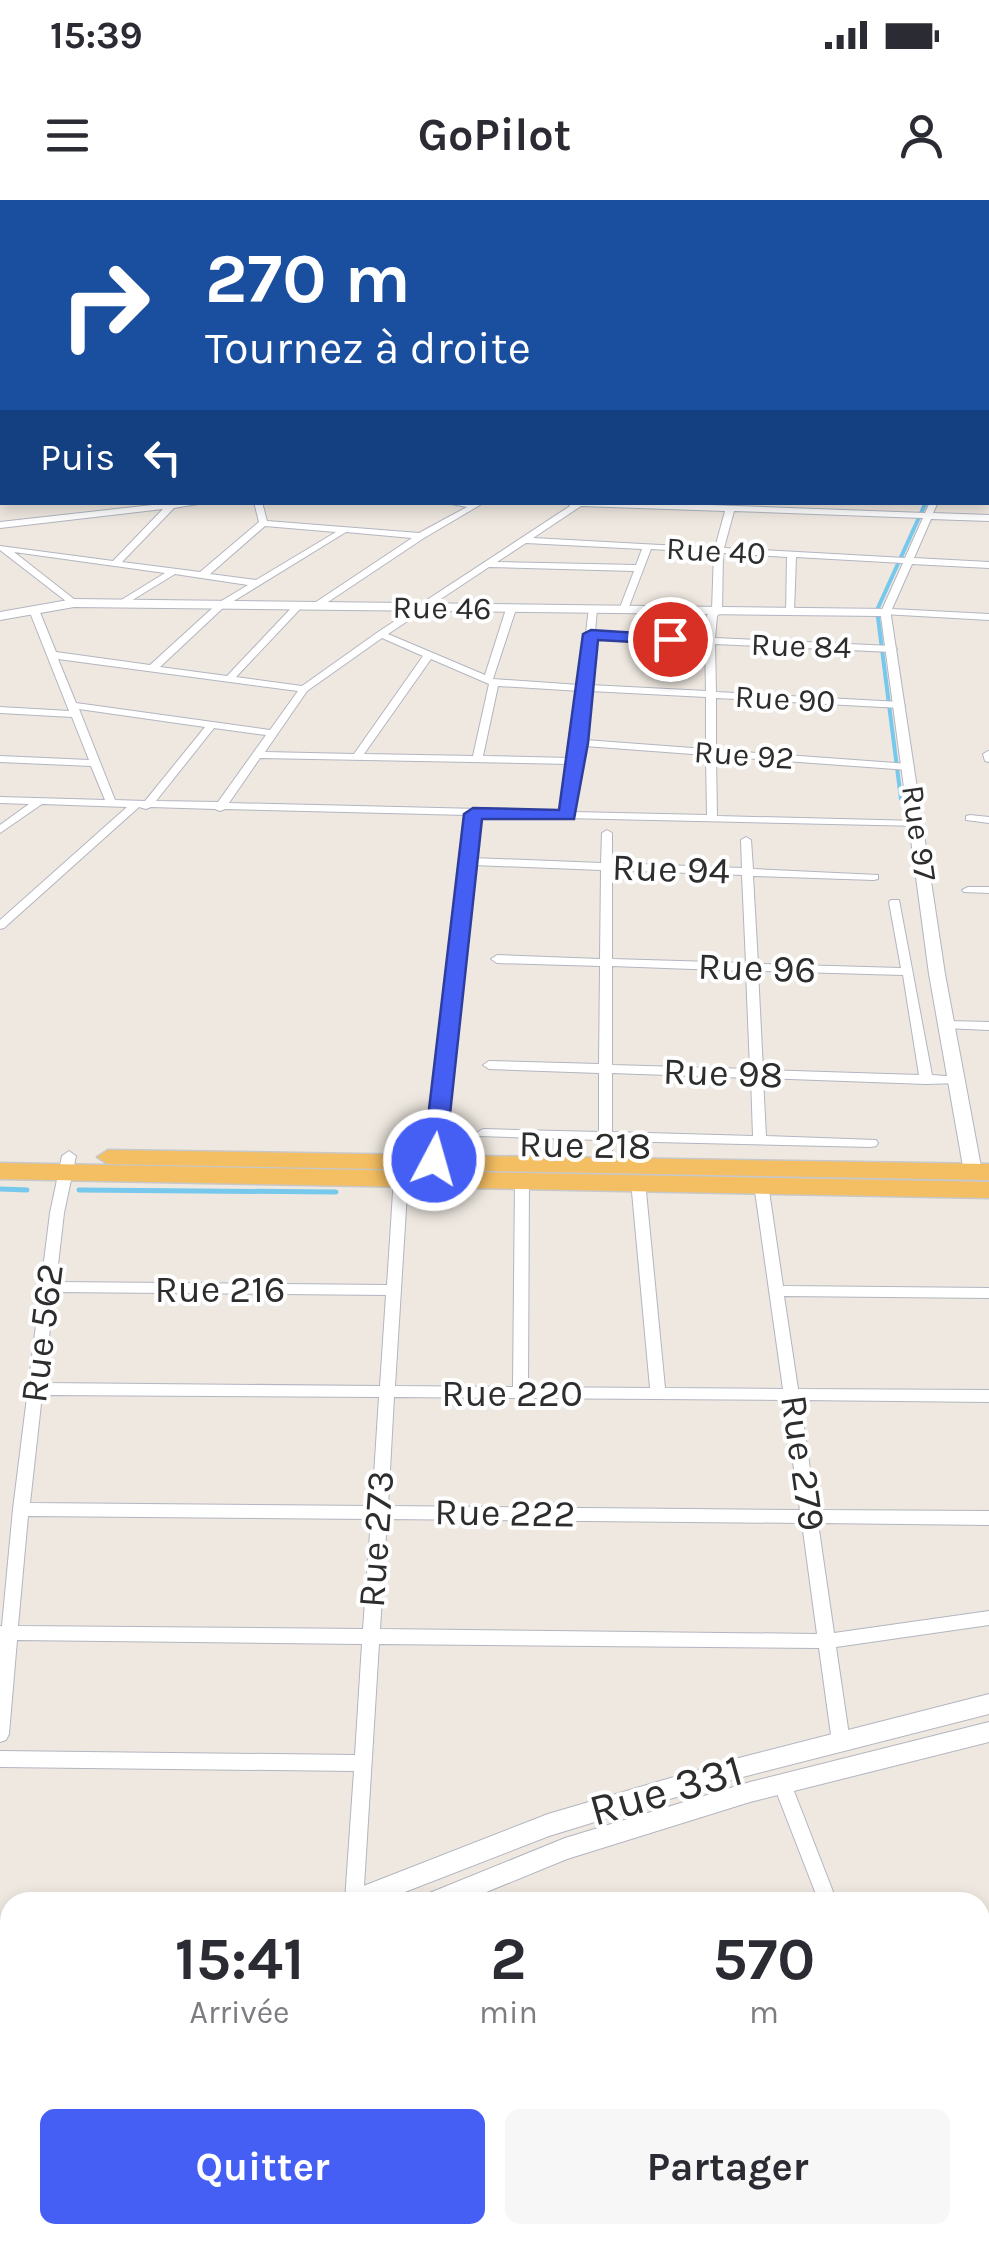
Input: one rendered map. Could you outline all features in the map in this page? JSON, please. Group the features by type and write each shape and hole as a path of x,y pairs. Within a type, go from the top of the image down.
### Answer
{"highway":[{"name":"Rue 218","path":"0,1156 66,1164 400,1177 986,1184"},
{"name":"Rue 218","path":"0,1172 66,1164 434,1160 606,1163 986,1184"}],"street":[{"path":"0,525 179,505"},
{"path":"259,505 263,523"},
{"path":"316,606 422,536 477,505"},
{"path":"220,808 304,690 573,505"},
{"path":"600,505 730,510 837,508 989,518"},
{"path":"933,505 886,612 989,617"},
{"path":"116,563 170,506"},
{"path":"712,819 710,642 712,615 718,612 719,550 730,510"},
{"path":"203,576 263,523 422,536"},
{"path":"152,669 221,605 346,529"},
{"name":"Rue 40","path":"524,540 989,565"},
{"path":"2,546 257,583"},
{"path":"2,546 74,603"},
{"path":"624,610 648,547"},
{"path":"789,612 792,555"},
{"path":"487,564 640,568"},
{"path":"122,604 174,571"},
{"name":"Rue 46","path":"0,616 74,603 886,612"},
{"path":"229,679 298,606"},
{"path":"477,759 491,682 511,609"},
{"path":"567,816 580,743 592,609"},
{"path":"34,610 111,802"},
{"name":"Rue 97","path":"886,612 900,767 918,824 956,1080 986,1184"},
{"name":"Rue 90","path":"381,634 491,682 892,705"},
{"name":"Rue 84","path":"591,634 892,649"},
{"path":"358,757 429,655"},
{"path":"54,656 304,690"},
{"path":"0,710 74,710 274,733"},
{"path":"0,926 140,806 212,724"},
{"name":"Rue 92","path":"580,743 900,767"},
{"path":"258,755 576,761"},
{"path":"0,759 96,763"},
{"path":"0,800 918,824"},
{"path":"0,830 40,801"},
{"path":"434,1160 473,814"},
{"path":"970,818 989,820"},
{"path":"606,1163 607,833"},
{"path":"746,840 755,968 760,1141"},
{"name":"Rue 94","path":"468,861 874,877"},
{"path":"968,890 989,890"},
{"path":"895,902 926,1080"},
{"name":"Rue 96","path":"497,959 908,972"},
{"path":"948,1026 989,1026"},
{"name":"Rue 98","path":"489,1065 956,1080"},
{"path":"483,1133 871,1143"},
{"name":"Rue 562","path":"0,1734 4,1633 66,1164"},
{"name":"Rue 273","path":"353,1892 400,1177"},
{"path":"520,1393 522,1178"},
{"path":"638,1181 658,1394"},
{"name":"Rue 279","path":"761,1184 841,1742"},
{"name":"Rue 216","path":"48,1287 391,1290"},
{"path":"779,1292 989,1293"},
{"name":"Rue 220","path":"36,1389 989,1396"},
{"name":"Rue 222","path":"21,1509 989,1518"},
{"path":"4,1633 827,1641 989,1618"},
{"name":"Rue 331","path":"377,1892 548,1825 989,1704"},
{"name":"Rue 331","path":"459,1892 565,1848 750,1792 989,1732"},
{"path":"0,1759 362,1763"},
{"path":"783,1786 824,1892"}],"waterway":[{"path":"901,799 877,610 925,505"},
{"path":"0,1189 27,1190"},
{"path":"79,1190 336,1192"}],"route":[{"path":"434,1160 473,814 567,816 580,743 591,634 670,639"}]}
